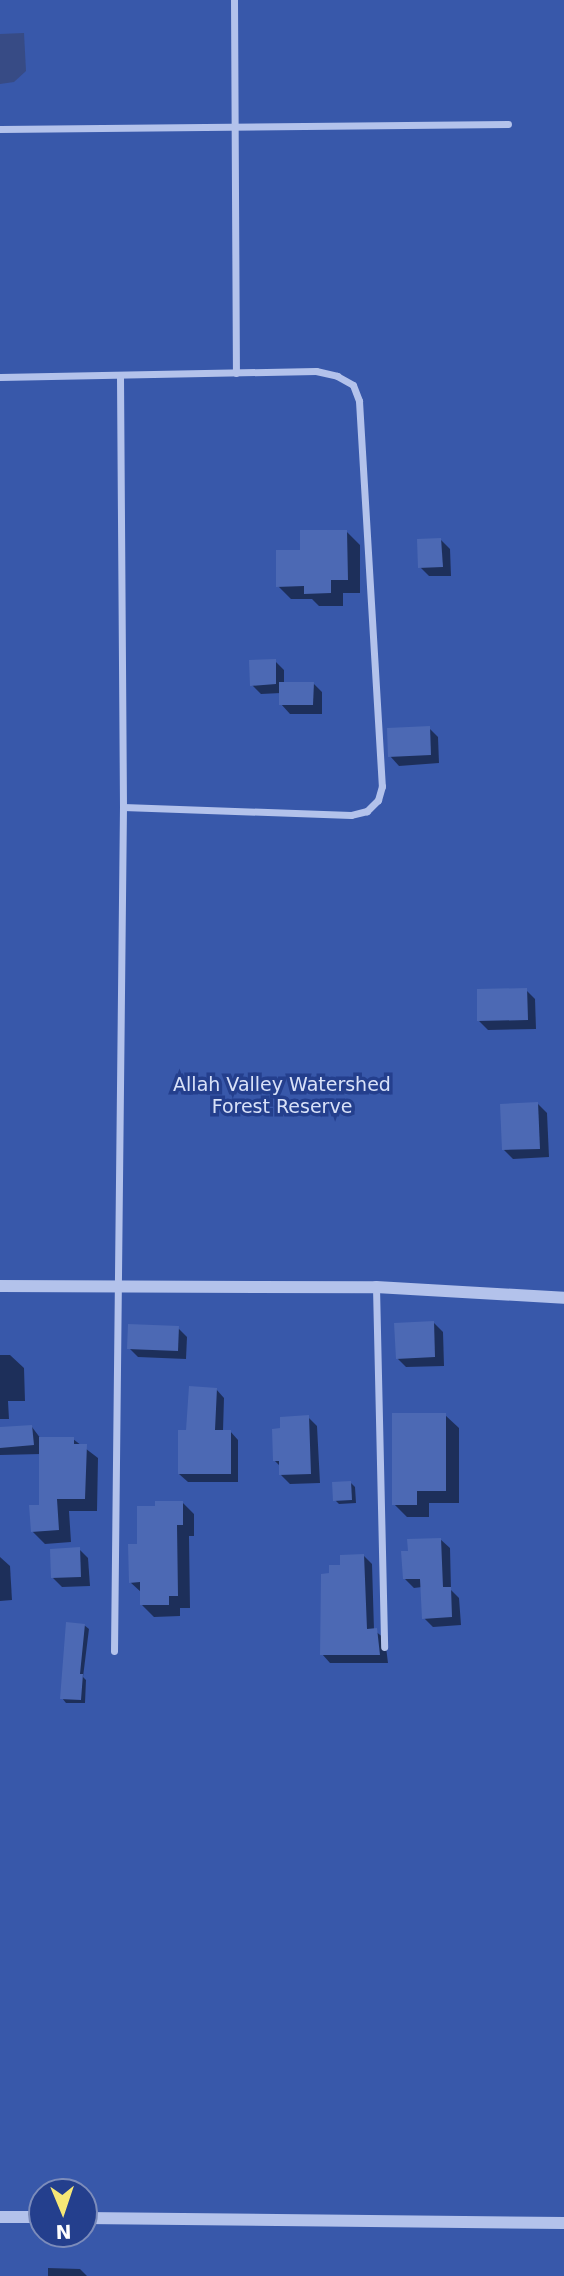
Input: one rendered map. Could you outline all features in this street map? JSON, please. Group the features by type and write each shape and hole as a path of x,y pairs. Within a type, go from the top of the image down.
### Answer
{"street":[{"path":"234,0 236,373"},
{"path":"0,129 508,124"},
{"path":"0,377 316,371 337,376 354,385 382,786 378,800 367,811 351,815 123,807"},
{"path":"114,1651 123,807 120,376"},
{"path":"0,1286 376,1287 564,1298"},
{"path":"376,1287 384,1647"},
{"path":"0,2217 28,2217"},
{"path":"98,2218 564,2223"}],"green space":[{"name":"Allah Valley Watershed Forest Reserve","path":"0,0 564,0 564,2276 0,2276"}],"shaded area":[{"path":"24,33 26,71 14,82 0,84 0,34"}],"building":[{"path":"300,530 347,530 348,580 331,580 331,593 304,594 304,586 276,587 276,550 300,550"},
{"path":"441,538 443,567 418,568 417,539"},
{"path":"276,659 276,684 250,686 249,660"},
{"path":"279,682 314,682 313,705 279,705"},
{"path":"430,726 431,755 388,757 387,728"},
{"path":"527,988 528,1020 477,1021 477,989"},
{"path":"538,1102 540,1149 502,1150 500,1104"},
{"path":"434,1321 435,1357 396,1359 394,1323"},
{"path":"128,1324 179,1326 178,1351 127,1349"},
{"path":"189,1386 217,1388 215,1430 231,1430 231,1474 178,1474 178,1430 186,1430"},
{"path":"392,1413 446,1413 446,1491 417,1491 417,1505 392,1505"},
{"path":"309,1415 311,1474 279,1475 279,1461 273,1461 272,1429 280,1428 280,1417"},
{"path":"32,1425 34,1445 0,1448 0,1427"},
{"path":"39,1437 74,1437 74,1444 87,1444 85,1499 57,1499 59,1530 31,1532 29,1505 39,1505"},
{"path":"351,1481 352,1500 333,1501 332,1482"},
{"path":"155,1501 183,1501 183,1525 177,1525 178,1596 169,1596 169,1605 140,1605 140,1582 129,1583 128,1544 137,1544 137,1506 155,1506"},
{"path":"441,1538 443,1587 451,1587 452,1617 422,1619 420,1579 403,1579 401,1551 408,1551 407,1539"},
{"path":"80,1547 81,1577 51,1578 50,1549"},
{"path":"364,1554 367,1629 377,1628 380,1655 320,1655 321,1574 329,1573 329,1565 340,1565 340,1555"},
{"path":"66,1622 85,1624 80,1674 83,1674 81,1700 60,1699"}]}
